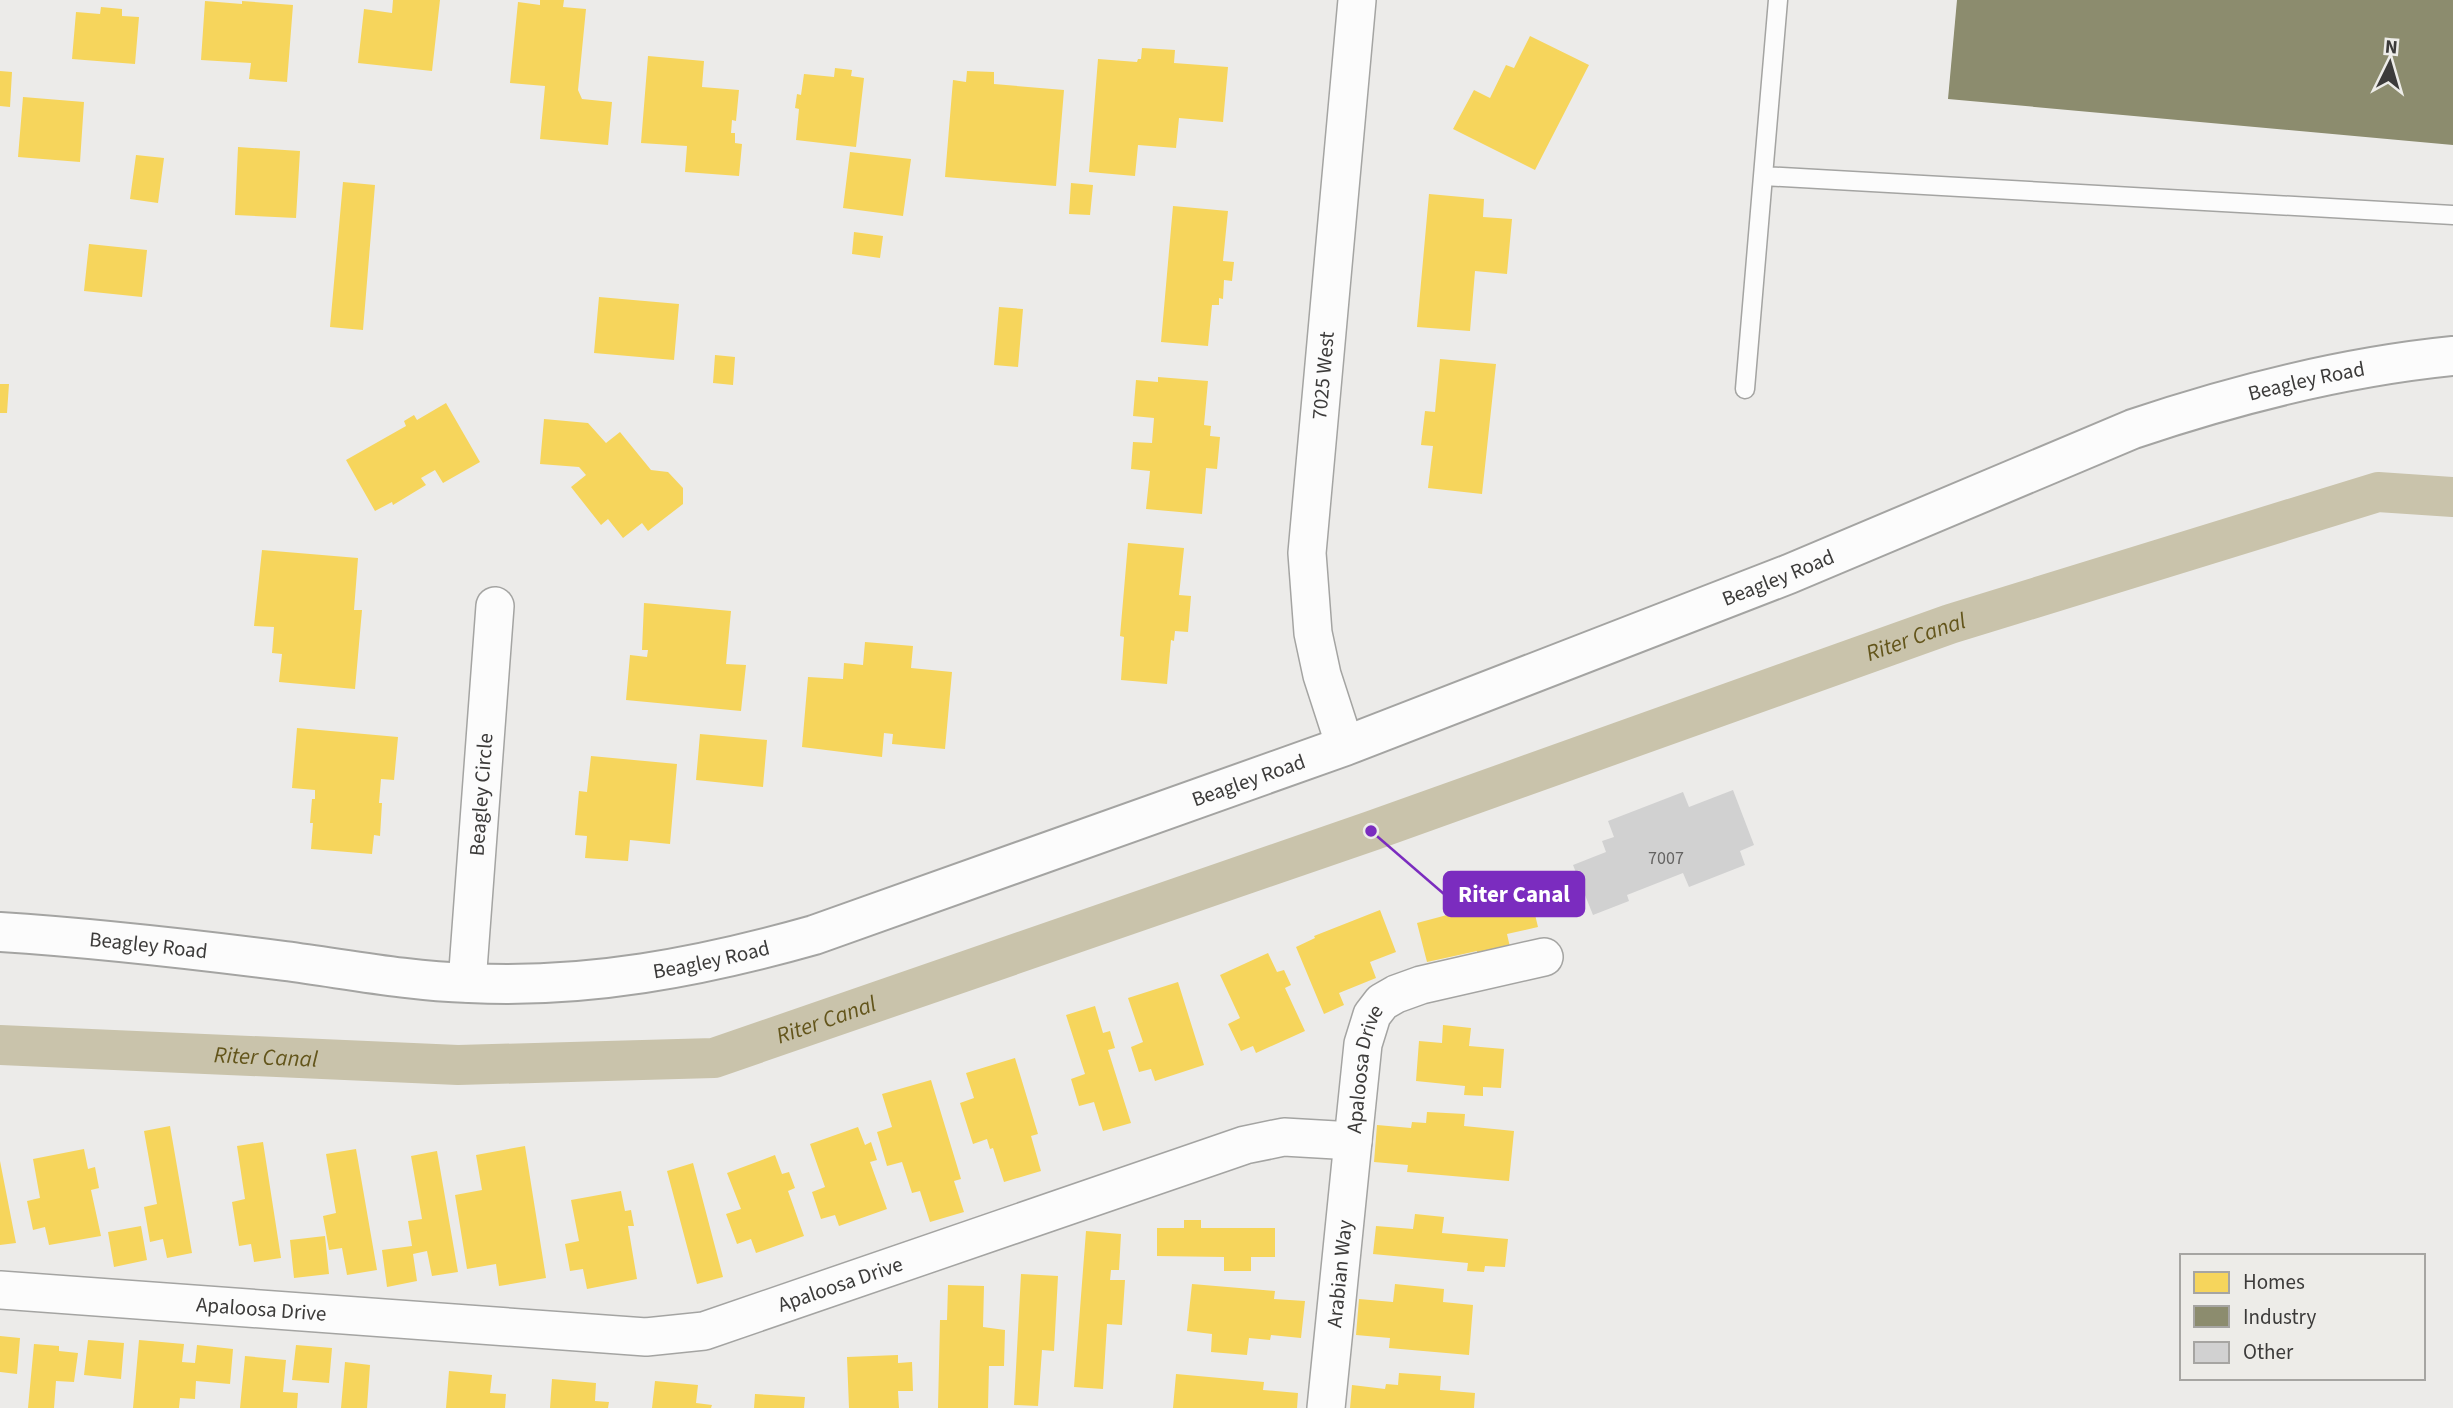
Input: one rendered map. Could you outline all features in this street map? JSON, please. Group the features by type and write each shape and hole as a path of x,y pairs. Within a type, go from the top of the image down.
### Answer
{"street":[{"name":"7025 West","path":"1345,746 1322,675 1313,633 1307,553 1357,0"},
{"name":"Beagley Road","path":"0,932 146,944 467,983 564,982 625,976 688,967 751,953 814,935 1345,746 1789,574 2133,429 2191,409 2300,380 2453,356"},
{"name":"Beagley Circle","path":"467,983 495,606"},
{"name":"Apaloosa Drive","path":"0,1290 665,1336 723,1325 1245,1145 1284,1137 1353,1141 1363,1044 1372,1015 1382,1002 1420,985 1544,957"},
{"name":"Arabian Way","path":"1326,1408 1353,1141"}],"lane":[{"path":"1745,388 1778,0"},
{"path":"1763,176 2453,215"}],"building: Homes":[{"path":"393,0 440,0 432,71 358,63 364,9 392,13"},
{"path":"540,0 564,0 563,7 586,9 578,90 582,99 612,102 608,145 540,139 545,86 510,83 518,2 540,5"},
{"path":"205,1 293,5 287,82 249,79 251,63 201,60"},
{"path":"101,7 122,9 122,16 139,17 135,64 72,59 76,12 100,14"},
{"path":"1530,36 1589,65 1535,170 1453,129 1474,90 1490,98 1506,65 1514,68"},
{"path":"1142,48 1175,50 1174,63 1228,67 1223,122 1179,118 1176,148 1138,145 1135,176 1089,172 1098,59 1137,62 1141,59"},
{"path":"648,56 704,61 702,87 739,90 736,121 732,120 731,133 735,133 735,143 742,144 739,176 685,172 687,146 641,143"},
{"path":"835,68 852,70 851,76 864,78 856,147 796,140 799,109 795,108 797,94 801,95 804,74 834,77"},
{"path":"0,71 12,72 10,107 0,106"},
{"path":"967,71 994,72 994,84 1064,90 1056,186 945,177 953,80 966,82"},
{"path":"23,97 84,102 80,162 18,157"},
{"path":"238,147 300,151 296,218 235,215"},
{"path":"850,152 911,159 903,216 843,208"},
{"path":"136,155 164,158 158,203 130,199"},
{"path":"343,182 375,185 363,330 330,327"},
{"path":"1071,183 1093,185 1090,215 1069,214"},
{"path":"1429,194 1484,199 1483,217 1512,219 1507,274 1475,271 1470,331 1417,327"},
{"path":"1173,206 1228,211 1223,261 1234,262 1232,281 1224,280 1223,299 1219,298 1219,305 1212,305 1208,346 1161,342"},
{"path":"854,232 883,236 880,258 852,254"},
{"path":"89,244 147,250 142,297 84,291"},
{"path":"599,297 679,304 674,360 594,353"},
{"path":"999,307 1023,309 1018,367 994,365"},
{"path":"715,355 735,357 733,385 713,383"},
{"path":"1440,359 1496,364 1482,494 1428,488 1433,446 1421,445 1425,411 1435,412"},
{"path":"1158,377 1208,381 1204,425 1211,426 1210,436 1220,437 1217,469 1206,468 1202,514 1146,509 1150,471 1131,469 1133,442 1152,443 1154,418 1133,416 1136,380 1158,382"},
{"path":"0,384 9,384 7,413 0,413"},
{"path":"446,403 480,462 443,483 435,470 421,478 426,485 393,505 392,502 375,511 346,460 406,426 404,421 414,415 417,420"},
{"path":"544,419 588,423 606,443 620,432 651,470 668,472 683,488 683,504 648,531 642,523 623,538 608,519 601,525 571,487 586,475 579,467 540,464"},
{"path":"1128,543 1184,548 1179,595 1191,596 1188,632 1175,631 1174,641 1171,640 1167,684 1121,680 1124,637 1120,636"},
{"path":"262,550 358,558 354,610 362,610 355,689 279,682 282,654 272,653 274,627 254,626"},
{"path":"644,603 731,611 726,664 746,665 741,711 626,700 630,655 647,657 648,650 642,650"},
{"path":"865,642 913,646 911,668 952,672 945,749 892,744 893,734 884,733 882,757 802,747 808,677 843,679 844,663 863,665"},
{"path":"297,728 398,737 394,780 381,779 380,836 374,835 372,854 311,849 313,823 310,823 315,790 292,788"},
{"path":"700,734 767,740 763,787 696,780"},
{"path":"591,756 677,764 670,844 630,840 628,861 585,858 587,836 575,835 579,791 587,792"},
{"path":"1526,877 1538,927 1507,934 1510,947 1427,962 1417,923 1447,915 1443,897"},
{"path":"1380,910 1396,952 1370,962 1376,978 1339,993 1344,1005 1324,1014 1296,947 1315,938 1314,936"},
{"path":"1268,953 1277,972 1284,970 1291,985 1285,988 1305,1031 1256,1053 1253,1046 1241,1051 1228,1024 1240,1018 1220,975"},
{"path":"1178,982 1204,1065 1155,1081 1151,1069 1139,1072 1131,1047 1143,1042 1128,998"},
{"path":"1095,1006 1103,1033 1110,1031 1115,1048 1108,1050 1131,1123 1103,1131 1094,1102 1079,1106 1071,1079 1085,1074 1066,1015"},
{"path":"1443,1025 1471,1028 1469,1046 1504,1049 1501,1088 1483,1087 1483,1096 1464,1095 1465,1086 1416,1081 1419,1041 1442,1043"},
{"path":"1015,1058 1038,1134 1031,1136 1041,1171 1004,1182 993,1148 990,1149 987,1139 973,1144 960,1103 974,1098 966,1073"},
{"path":"931,1080 961,1179 954,1181 964,1212 930,1222 920,1191 912,1193 902,1162 887,1166 877,1132 892,1127 882,1094"},
{"path":"1427,1112 1465,1114 1464,1126 1514,1131 1509,1181 1407,1172 1408,1165 1374,1162 1377,1125 1411,1128 1412,1122 1426,1123"},
{"path":"170,1126 192,1253 167,1258 163,1239 150,1242 144,1207 157,1204 144,1131"},
{"path":"858,1127 865,1145 871,1142 877,1160 870,1162 887,1209 839,1226 835,1215 821,1219 812,1192 825,1187 810,1144"},
{"path":"263,1142 281,1258 254,1262 251,1244 239,1246 232,1202 245,1199 237,1146"},
{"path":"525,1146 546,1278 499,1286 496,1264 467,1269 455,1195 482,1190 476,1155"},
{"path":"84,1149 88,1169 95,1167 99,1188 91,1190 101,1236 49,1245 45,1227 33,1230 27,1201 40,1198 33,1159"},
{"path":"356,1149 377,1270 347,1275 342,1248 329,1250 323,1216 336,1213 326,1154"},
{"path":"437,1151 458,1272 432,1276 427,1251 413,1254 417,1281 387,1287 382,1250 412,1246 408,1221 422,1219 411,1156"},
{"path":"775,1155 782,1174 789,1172 795,1188 788,1191 804,1236 756,1253 751,1239 737,1244 726,1214 741,1209 727,1173"},
{"path":"0,1161 16,1243 0,1245"},
{"path":"693,1163 723,1277 697,1284 667,1171"},
{"path":"621,1191 625,1211 631,1210 634,1226 628,1226 637,1279 587,1289 583,1269 570,1271 565,1244 579,1241 571,1200"},
{"path":"1415,1214 1444,1217 1442,1233 1508,1239 1505,1267 1485,1266 1484,1272 1467,1271 1468,1263 1373,1254 1376,1226 1413,1229"},
{"path":"1184,1220 1201,1220 1201,1228 1275,1228 1275,1257 1251,1257 1251,1271 1224,1271 1224,1257 1157,1256 1157,1228 1184,1228"},
{"path":"141,1226 147,1260 114,1267 108,1232"},
{"path":"1086,1231 1121,1234 1119,1270 1111,1270 1110,1280 1125,1280 1122,1325 1107,1324 1103,1389 1074,1387"},
{"path":"325,1236 329,1274 294,1278 290,1240"},
{"path":"1021,1274 1058,1276 1054,1351 1042,1350 1038,1406 1014,1405"},
{"path":"1192,1284 1275,1291 1274,1299 1305,1301 1301,1338 1271,1335 1270,1340 1249,1338 1247,1355 1211,1352 1212,1334 1187,1331"},
{"path":"1395,1284 1444,1289 1443,1302 1473,1305 1469,1355 1389,1348 1390,1338 1356,1335 1359,1299 1393,1302"},
{"path":"948,1285 984,1286 983,1327 1005,1330 1004,1366 989,1366 988,1408 938,1408 940,1320 947,1320"},
{"path":"0,1336 20,1338 17,1374 0,1372"},
{"path":"88,1340 124,1343 121,1379 84,1375"},
{"path":"139,1340 184,1344 182,1362 195,1363 197,1345 233,1349 230,1384 196,1381 195,1399 180,1398 179,1408 133,1408"},
{"path":"34,1344 59,1346 59,1351 78,1353 74,1382 56,1381 54,1408 28,1408"},
{"path":"296,1345 332,1348 329,1383 292,1380"},
{"path":"898,1355 898,1363 912,1362 913,1391 898,1391 899,1408 849,1408 847,1357"},
{"path":"245,1356 286,1360 283,1392 298,1393 297,1408 240,1408"},
{"path":"345,1362 370,1365 367,1408 341,1408"},
{"path":"449,1371 492,1375 490,1393 506,1394 505,1408 446,1408"},
{"path":"1399,1373 1441,1376 1440,1390 1475,1393 1474,1408 1350,1408 1352,1385 1385,1389 1386,1384 1398,1385"},
{"path":"1176,1374 1264,1382 1263,1390 1298,1393 1297,1408 1173,1408"},
{"path":"552,1379 596,1383 595,1401 609,1402 608,1408 550,1408"},
{"path":"655,1381 698,1385 696,1403 712,1405 711,1408 652,1408"},
{"path":"755,1394 805,1397 804,1408 754,1408"}],"building: Industry":[{"path":"1957,0 2453,0 2453,145 1948,99"}],"building: Other":[{"path":"1733,790 1754,845 1740,851 1745,865 1689,887 1683,873 1627,895 1629,901 1593,915 1573,865 1606,852 1602,841 1614,837 1608,821 1683,792 1689,807"}],"waterway":[{"name":"Riter Canal","path":"0,1045 458,1065 714,1058 1371,831 1950,624 2378,492 2453,497"}],"place":[{"name":"Riter Canal","path":"1371,831"}]}
